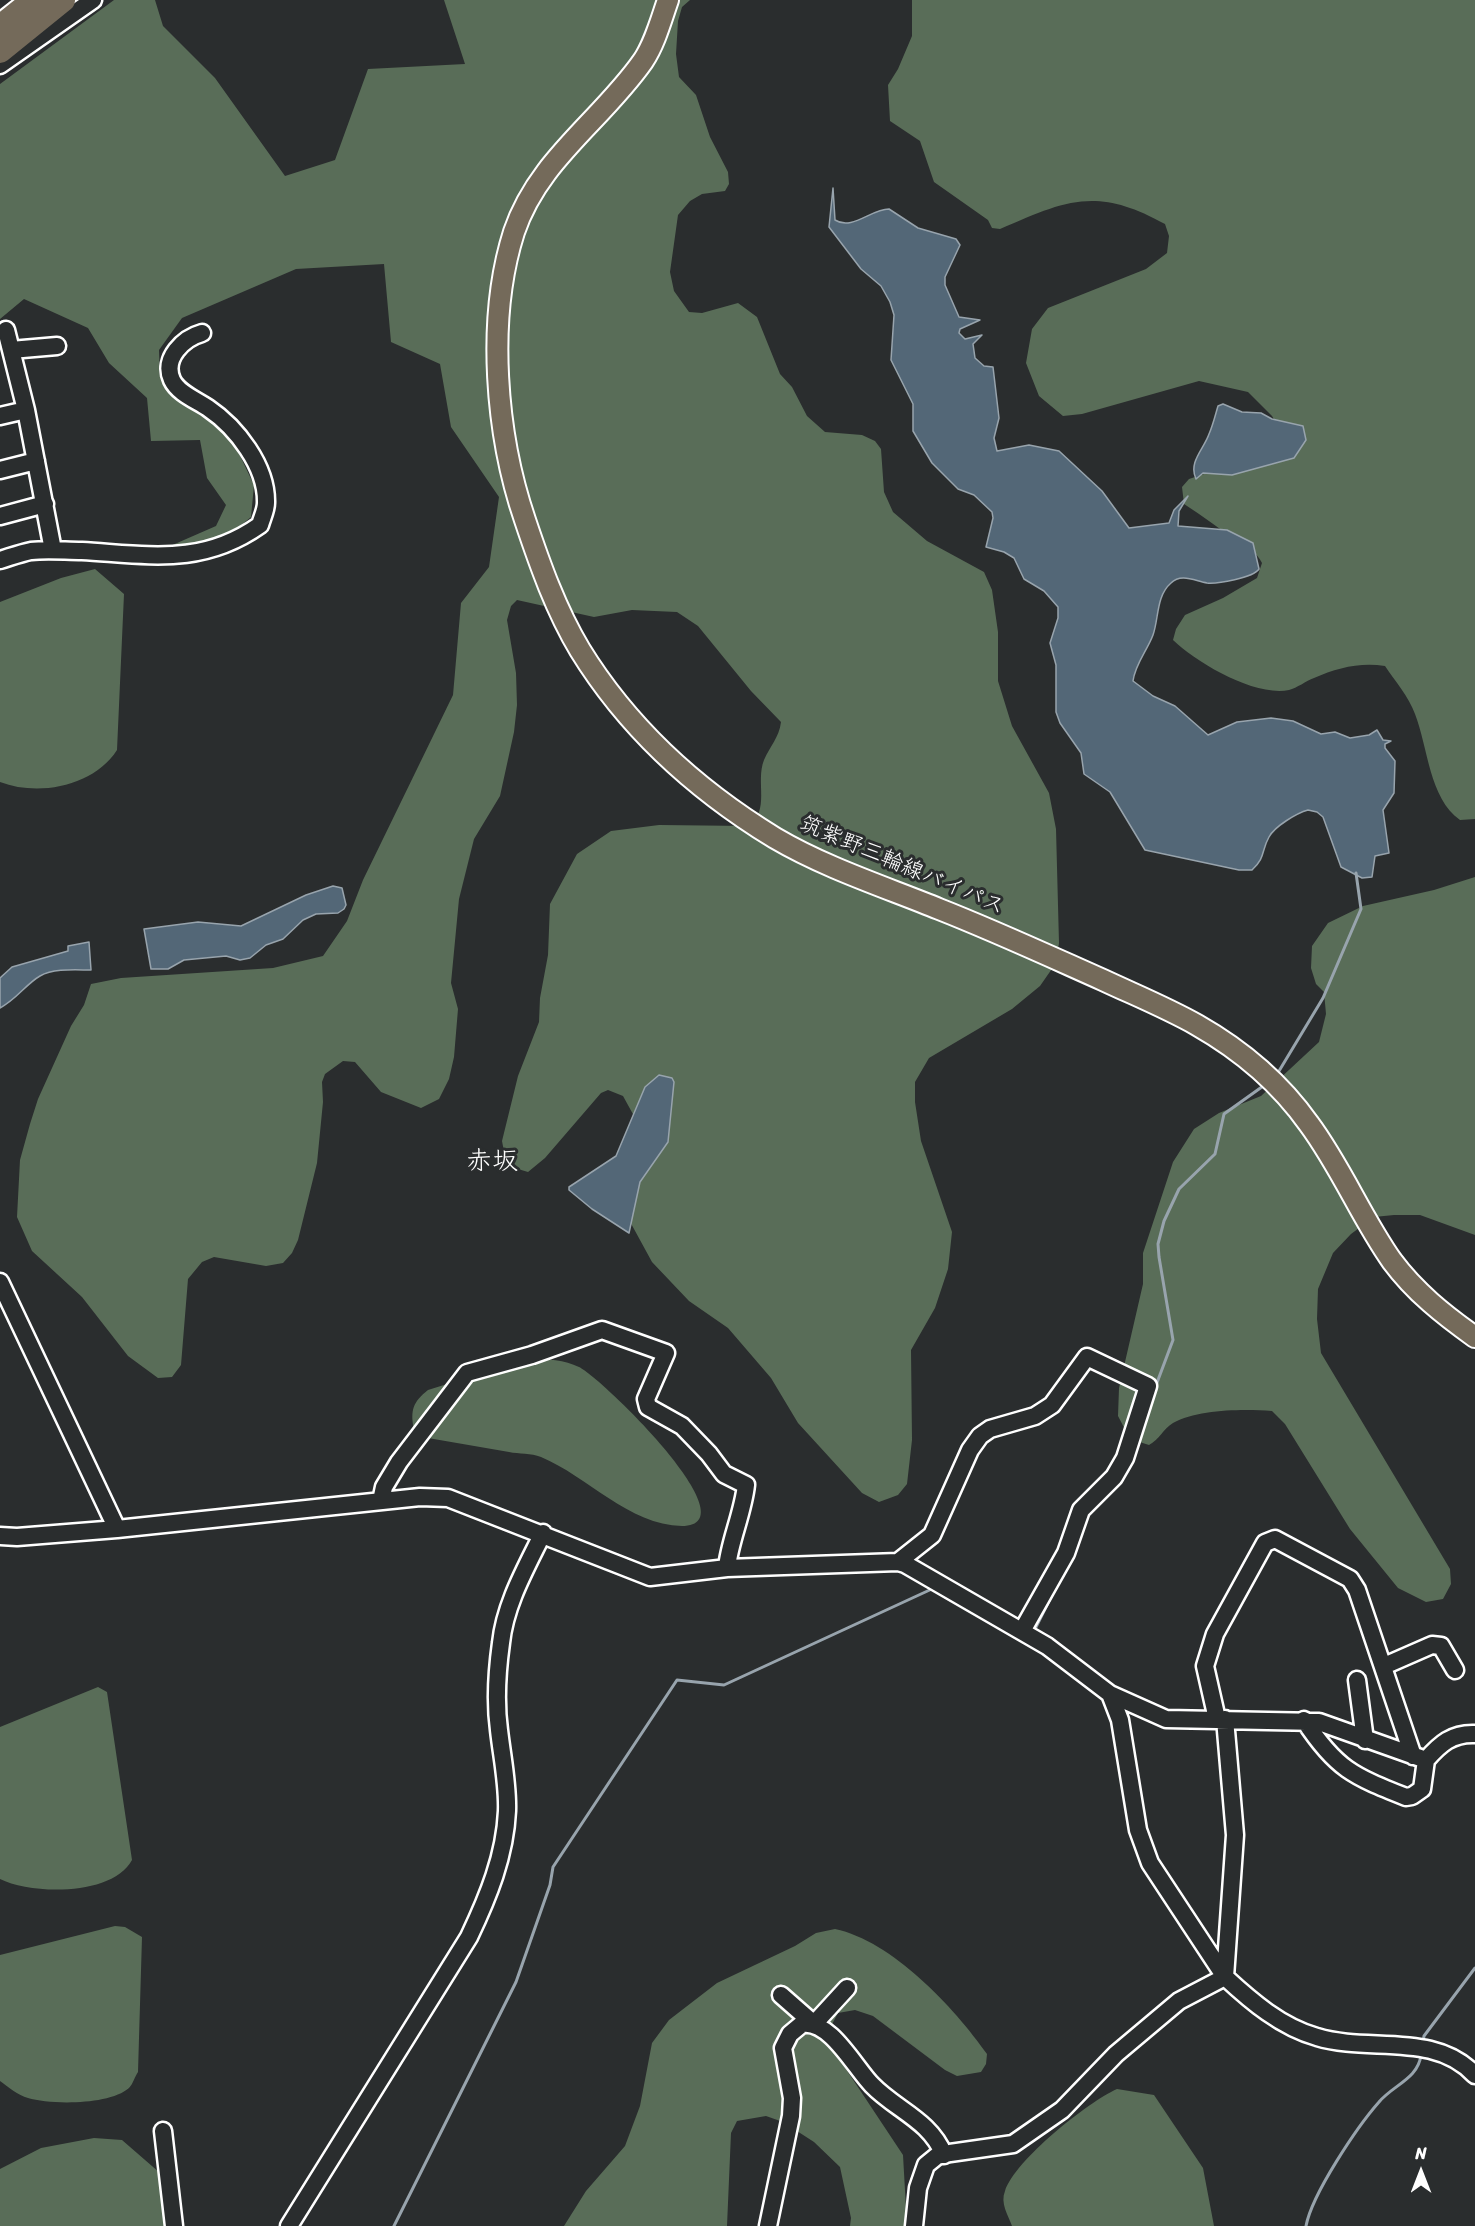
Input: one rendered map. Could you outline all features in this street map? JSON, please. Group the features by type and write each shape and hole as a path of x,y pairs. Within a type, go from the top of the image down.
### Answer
{"highway":[{"path":"0,27 34,0"},
{"path":"0,51 63,0"}],"main road":[{"name":"筑紫野三輪線バイパス","path":"668,0 645,58 547,168 526,200 513,235 503,288 499,368 503,424 516,493 543,571 582,654 615,700 655,745 715,798 779,840 842,870 984,926 1150,1001 1197,1025 1240,1052 1294,1103 1311,1126 1392,1261 1424,1297 1475,1337"}],"street":[{"path":"0,65 93,0"},
{"path":"6,330 26,410 53,550"},
{"path":"0,560 30,551 53,550 185,556 220,548 240,540 260,525 266,503 262,482 247,446 236,432 211,410 179,390 172,380 170,360 188,337 202,333"},
{"path":"11,350 57,346"},
{"path":"0,416 26,410"},
{"path":"0,470 36,461"},
{"path":"0,516 45,504"},
{"path":"0,1282 117,1529"},
{"path":"381,1501 384,1487 399,1462 467,1373 532,1355 602,1330 666,1353 646,1400 648,1407 682,1426 709,1454 724,1474 746,1485 743,1512 728,1558 728,1568"},
{"path":"898,1562 932,1536 970,1450 980,1436 990,1429 1035,1416 1052,1405 1087,1358 1148,1386 1125,1458 1114,1477 1081,1510 1066,1553 1022,1631"},
{"path":"0,1536 117,1529 381,1501 448,1498 543,1533 650,1577 728,1568 898,1562 917,1570 1022,1631 1077,1667 1110,1694 1166,1719 1304,1720 1334,1727 1419,1758"},
{"path":"289,2226 470,1937 497,1871 505,1836 507,1810 496,1689 501,1641 517,1586 543,1533"},
{"path":"1224,1977 1235,1835 1221,1719 1205,1666 1215,1634 1269,1540 1275,1539 1350,1579 1358,1590 1419,1758 1422,1789 1406,1797 1368,1783 1343,1768 1321,1746 1304,1720"},
{"path":"1384,1666 1432,1645 1441,1646 1455,1670"},
{"path":"1357,1680 1365,1740"},
{"path":"1110,1694 1120,1720 1138,1830 1150,1863 1224,1977 1263,2009 1307,2034 1334,2042 1437,2051 1458,2060 1475,2075"},
{"path":"1419,1758 1450,1738 1475,1734"},
{"path":"914,2226 918,2188 926,2165 944,2155 1013,2144 1062,2110 1116,2054 1179,2001 1224,1977"},
{"path":"768,2226 791,2116 792,2098 783,2060 784,2042 802,2024 814,2024 847,1988"},
{"path":"781,1995 845,2050 872,2086 919,2121 938,2141 944,2155"},
{"path":"163,2132 174,2226"}],"green space":[{"path":"114,0 155,0 163,26 215,78 285,176 335,160 368,69 465,64 444,0 690,0 682,7 678,21 676,54 679,77 696,95 710,137 728,172 729,184 725,191 702,194 690,201 678,215 670,272 674,291 689,312 702,313 738,303 757,317 780,374 792,387 807,416 825,432 862,435 875,441 881,449 884,492 893,512 927,541 984,572 992,590 998,632 998,681 1012,726 1049,793 1056,829 1059,943 1056,963 1040,986 1012,1009 929,1058 915,1082 915,1102 921,1141 952,1232 948,1269 935,1308 911,1350 912,1440 907,1484 898,1495 879,1502 862,1493 798,1423 771,1378 728,1328 689,1301 652,1262 628,1218 634,1116 623,1096 608,1090 601,1093 545,1158 528,1172 518,1169 505,1157 502,1141 518,1076 539,1022 540,998 548,955 550,904 577,854 611,831 659,825 748,826 759,812 764,760 781,722 751,691 698,626 677,612 632,610 594,617 517,600 511,606 507,620 516,673 517,705 514,732 500,796 474,839 459,899 451,983 458,1009 454,1057 449,1079 439,1099 421,1108 381,1092 355,1062 343,1061 325,1074 322,1082 323,1102 317,1163 298,1240 292,1253 283,1263 266,1266 214,1257 202,1262 188,1279 181,1365 172,1377 158,1378 128,1356 82,1297 32,1251 17,1217 20,1160 38,1099 71,1026 84,1005 91,984 121,978 273,968 323,956 347,921 363,880 453,695 461,603 489,567 499,497 451,427 440,364 391,342 384,264 296,269 182,318 159,350 160,378 233,441 254,485 251,517 229,533 219,539 199,545 161,550 216,526 226,505 207,478 200,440 151,441 147,398 109,363 88,328 24,299 0,319 0,84"},
{"path":"912,0 1475,0 1475,819 1460,820 1442,799 1412,708 1406,695 1385,666 1367,665 1340,669 1311,679 1292,689 1275,691 1244,683 1211,668 1173,640 1176,629 1185,615 1223,598 1257,578 1262,563 1252,551 1184,504 1182,487 1189,479 1219,469 1279,428 1272,416 1248,392 1199,381 1082,414 1063,416 1039,396 1026,363 1032,329 1048,308 1146,269 1167,253 1169,236 1165,224 1141,212 1100,201 1082,201 1063,205 1000,229 992,228 988,220 934,182 920,141 890,121 888,85 898,69 912,36"},
{"path":"95,569 124,594 117,750 94,772 64,785 32,788 0,782 0,602 61,578"},
{"path":"1475,877 1475,1235 1420,1215 1374,1217 1351,1234 1333,1253 1318,1289 1317,1319 1321,1353 1450,1569 1451,1584 1443,1599 1426,1602 1398,1588 1350,1529 1285,1424 1272,1411 1235,1410 1183,1418 1166,1428 1149,1445 1130,1439 1118,1416 1119,1388 1143,1284 1143,1253 1173,1162 1194,1129 1219,1113 1261,1096 1319,1042 1326,1014 1324,992 1316,984 1311,968 1312,946 1328,923 1363,906 1434,890"},
{"path":"530,1358 562,1361 579,1367 615,1396 641,1422 687,1479 700,1503 699,1520 682,1526 663,1524 626,1509 558,1465 541,1457 428,1438 414,1430 412,1417 414,1407 419,1398 428,1390"},
{"path":"98,1687 107,1692 132,1860 122,1872 108,1880 71,1889 31,1888 0,1879 0,1727"},
{"path":"115,1926 125,1927 142,1937 138,2072 132,2084 120,2094 80,2102 51,2102 28,2098 17,2093 0,2081 0,1955"},
{"path":"835,1929 857,1936 878,1947 920,1978 957,2016 987,2054 986,2064 981,2072 957,2076 945,2070 873,2016 855,2010 838,2013 830,2028 830,2045 903,2155 907,2226 850,2226 851,2218 840,2167 814,2142 783,2122 766,2116 737,2121 731,2133 727,2226 564,2226 586,2191 625,2146 640,2106 652,2043 669,2020 717,1983 795,1946 816,1933"},
{"path":"1117,2089 1154,2095 1203,2168 1214,2226 1012,2226 1003,2200 1011,2178 1054,2133 1089,2106"},
{"path":"94,2138 122,2140 160,2173 165,2226 0,2226 0,2169 41,2148"}],"water":[{"path":"833,188 835,220 841,223 855,221 875,212 889,209 918,228 956,239 960,245 945,277 945,285 959,317 980,320 960,329 959,333 965,339 982,335 973,344 975,358 984,366 993,367 999,418 994,438 997,451 1029,445 1059,451 1102,491 1129,528 1169,523 1174,510 1188,496 1179,511 1178,526 1227,530 1253,543 1259,569 1250,575 1235,580 1212,583 1179,578 1166,588 1160,601 1153,635 1136,669 1133,681 1153,696 1175,706 1208,735 1237,722 1271,718 1293,721 1321,734 1335,732 1350,738 1369,735 1377,730 1383,740 1391,741 1385,744 1385,748 1395,761 1394,793 1383,810 1389,853 1375,856 1372,877 1362,878 1341,867 1323,817 1317,812 1308,810 1287,820 1272,833 1261,858 1252,870 1239,870 1145,850 1110,792 1084,774 1081,753 1060,723 1056,712 1056,665 1050,643 1058,618 1058,607 1044,591 1024,579 1014,558 1004,552 986,547 993,518 992,512 974,495 958,489 932,463 913,431 913,404 891,360 894,315 890,302 881,286 861,269 829,227"},
{"path":"1223,404 1242,412 1261,413 1272,419 1303,426 1306,440 1294,458 1232,475 1203,473 1196,479 1195,461 1207,440 1218,406"},
{"path":"333,886 342,888 346,905 344,909 338,913 316,914 303,920 283,939 266,945 250,958 240,960 226,956 184,960 168,969 151,969 144,929 198,922 241,926 306,895"},
{"path":"89,942 91,970 46,973 35,979 0,1008 0,978 12,967 68,951 68,946"},
{"path":"659,1075 672,1078 674,1082 668,1142 640,1182 629,1233 592,1209 569,1190 569,1187 616,1156 645,1087"}],"waterway":[{"path":"1276,1076 1323,998 1361,909 1356,873"},
{"path":"1155,1388 1173,1340 1158,1244 1164,1221 1179,1189 1215,1154 1224,1114 1266,1084"},
{"path":"394,2226 516,1982 550,1885 553,1867 677,1680 724,1685 934,1588"},
{"path":"1030,1626 1035,1629 1051,1597"},
{"path":"1423,2042 1424,2036 1475,1968"},
{"path":"1306,2226 1326,2179 1359,2127 1379,2102 1410,2076 1419,2063 1421,2055"}],"district":[{"name":"赤坂","path":"492,1162"}]}
